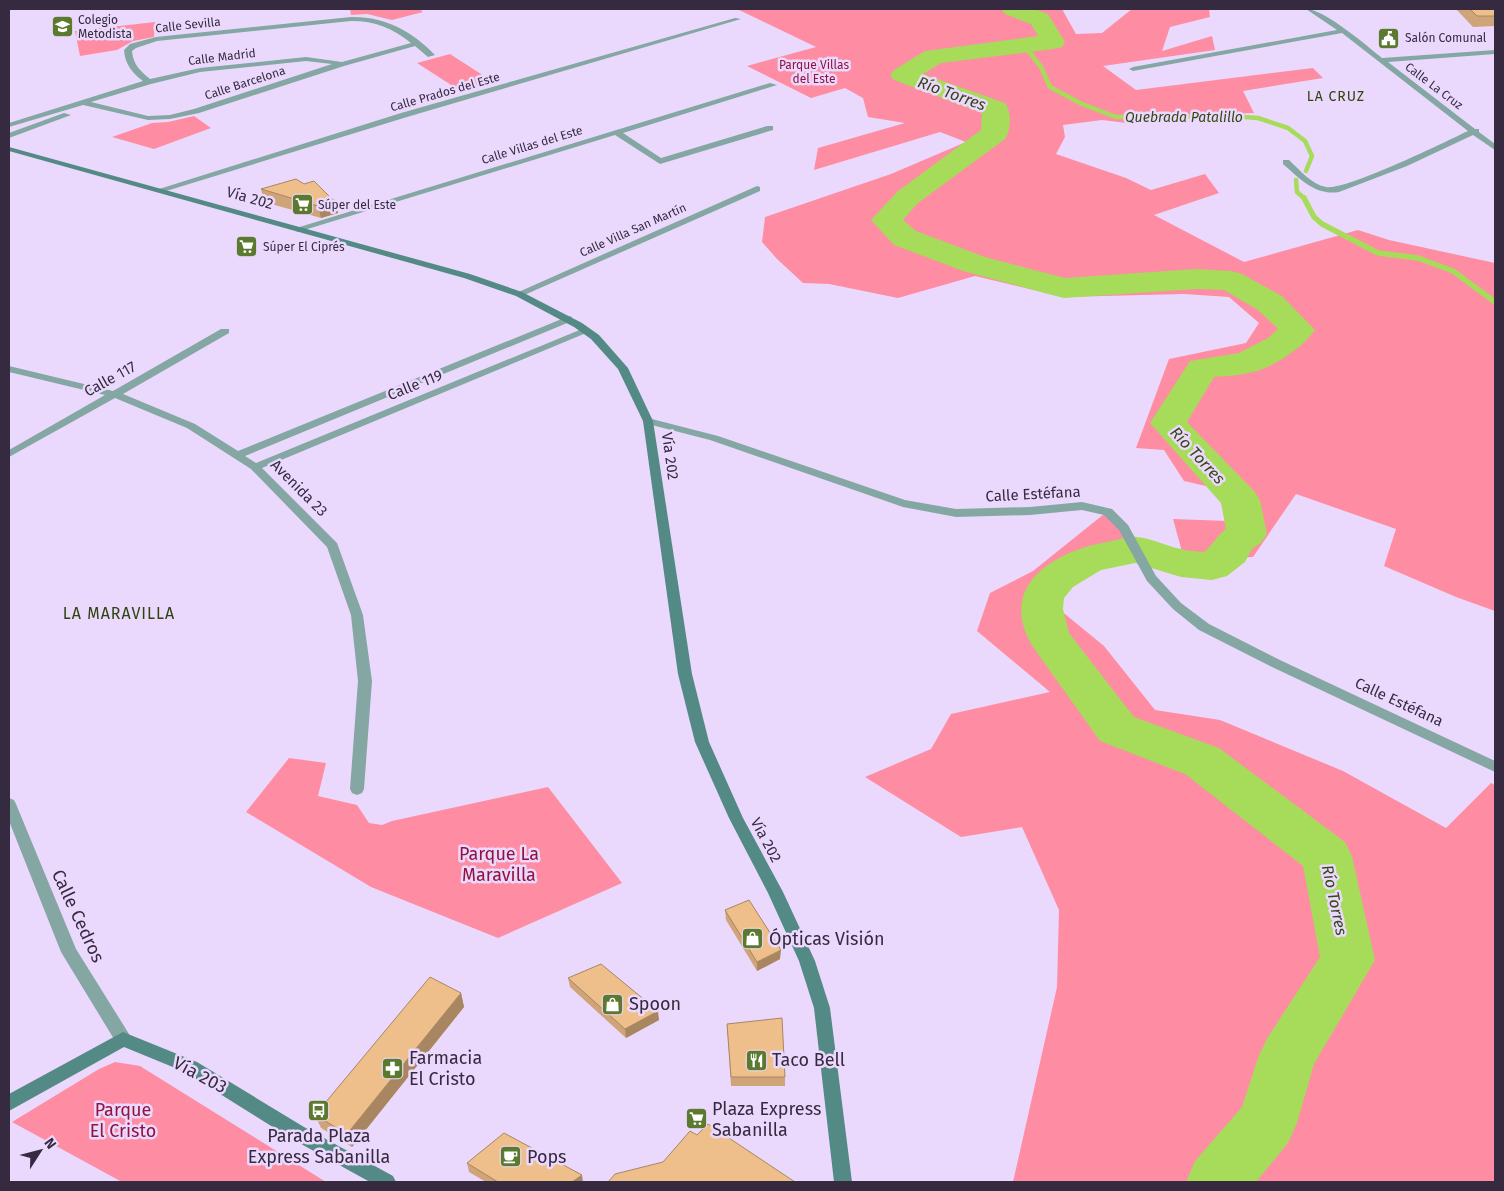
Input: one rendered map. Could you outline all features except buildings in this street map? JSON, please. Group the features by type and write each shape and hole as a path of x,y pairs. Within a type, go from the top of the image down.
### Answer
{"main road":[{"name":"Vía 202","path":"9,149 467,276 519,294 569,320 595,337 623,368 648,421 685,674 702,742 736,818 775,892 807,961 822,1008 843,1182"},
{"path":"9,1103 123,1039"},
{"name":"Vía 203","path":"123,1039 191,1067 298,1133 387,1182"}],"street":[{"name":"Calle La Cruz","path":"1309,9 1382,60 1476,131 1495,148"},
{"name":"Calle Sevilla","path":"149,82 135,71 130,64 128,50 133,46 156,39 370,18 388,23 431,55"},
{"name":"Calle Prados del Este","path":"160,190 404,115 737,19"},
{"path":"1133,69 1343,31"},
{"name":"Calle Barcelona","path":"80,102 148,118 170,117 341,64 416,44"},
{"path":"1382,60 1495,52"},
{"name":"Calle Madrid","path":"9,125 149,82 200,70 314,59 341,64"},
{"name":"Calle Villas del Este","path":"298,229 773,85"},
{"name":"Calle Madrid","path":"9,136 92,106 107,95"},
{"path":"617,133 660,162 770,128"},
{"path":"1286,162 1317,188 1326,191 1336,190 1404,164 1476,131"},
{"name":"Calle Villa San Martín","path":"519,294 757,188"},
{"name":"Calle 119","path":"238,455 569,320"},
{"name":"Calle 117","path":"9,454 226,331"},
{"name":"Calle 119","path":"255,467 586,331"},
{"name":"Avenida 23","path":"9,369 114,394 191,426 255,467 333,546 357,615 365,681 357,789"},
{"name":"Calle Estéfana","path":"648,421 714,438 903,503 956,513 1030,511 1082,506 1108,512 1124,528 1151,578 1177,606 1204,627 1277,664 1495,767"},
{"name":"Calle Cedros","path":"9,804 69,952 123,1039"}],"green space":[{"path":"350,9 419,9 423,12 392,20 367,14 351,15"},
{"name":"Parque Villas del Este","path":"737,9 1062,9 1076,34 1102,33 1132,9 1209,9 1210,17 1170,27 1162,51 1212,36 1215,50 1103,66 1136,90 1313,68 1323,78 1243,91 1254,113 1140,116 1127,123 1102,120 1063,125 1065,137 1056,154 1126,178 1151,190 1205,174 1219,193 1154,215 1244,262 1358,230 1389,240 1495,263 1495,611 1456,597 1384,566 1396,529 1296,494 1253,557 1184,559 1173,519 1228,521 1219,489 1184,481 1164,450 1136,448 1169,359 1246,343 1259,323 1229,297 1184,294 1063,297 975,276 898,298 829,284 803,283 762,242 765,217 891,174 966,142 940,132 814,170 818,148 905,123 868,117 863,98 845,88 811,98 747,66 816,47"},
{"path":"155,22 154,37 133,41 117,50 80,56 75,31"},
{"path":"450,54 495,83 462,92 417,63"},
{"path":"194,116 211,128 154,149 112,137 152,123 168,122"},
{"path":"1104,514 1129,538 1043,596 1104,646 1155,710 1220,720 1343,771 1446,828 1491,783 1495,785 1495,1182 1013,1182 1057,987 1059,910 1022,827 961,837 865,777 931,749 951,714 1050,692 977,631 990,593 1033,571"},
{"name":"Parque La Maravilla","path":"289,758 326,763 318,796 357,805 369,823 382,825 392,821 548,787 622,883 498,938 371,887 246,812"},
{"name":"Parque El Cristo","path":"115,1062 140,1066 326,1182 122,1182 12,1122 99,1069"}],"waterway":[{"name":"Río Torres","path":"1013,9 1040,19 1053,42 934,56 903,75 996,109 995,133 908,197 886,220 905,238 974,264 1064,288 1196,279 1231,281 1270,303 1298,330 1280,345 1247,363 1202,368 1168,423 1240,500 1247,534 1235,542 1230,553 1212,566 1181,563 1136,550 1089,559 1058,577 1043,596 1042,609 1048,636 1117,729 1202,761 1327,856 1348,960 1288,1055 1267,1123 1217,1182"},
{"name":"Quebrada Patalillo","path":"1024,45 1041,67 1050,87 1082,104 1116,117 1230,116 1258,118 1288,128 1305,141 1312,156 1306,171"},
{"name":"Quebrada Patalillo","path":"1296,180 1297,192 1304,198"},
{"name":"Quebrada Patalillo","path":"1304,198 1314,217 1322,224 1378,253 1418,258 1453,271 1495,302"}],"place":[{"name":"Colegio Metodista","path":"62,27"},
{"name":"Salón Comunal","path":"1389,38"},
{"name":"Súper del Este","path":"302,205"},
{"name":"Súper El Ciprés","path":"247,247"},
{"name":"Ópticas Visión","path":"753,939"},
{"name":"Spoon","path":"613,1004"},
{"name":"Taco Bell","path":"756,1060"},
{"name":"Farmacia El Cristo","path":"393,1068"},
{"name":"Parada Plaza Express Sabanilla","path":"319,1111"},
{"name":"Plaza Express Sabanilla","path":"696,1119"},
{"name":"Pops","path":"511,1157"}],"district":[{"name":"LA CRUZ","path":"1336,96"},
{"name":"LA MARAVILLA","path":"119,613"}]}
